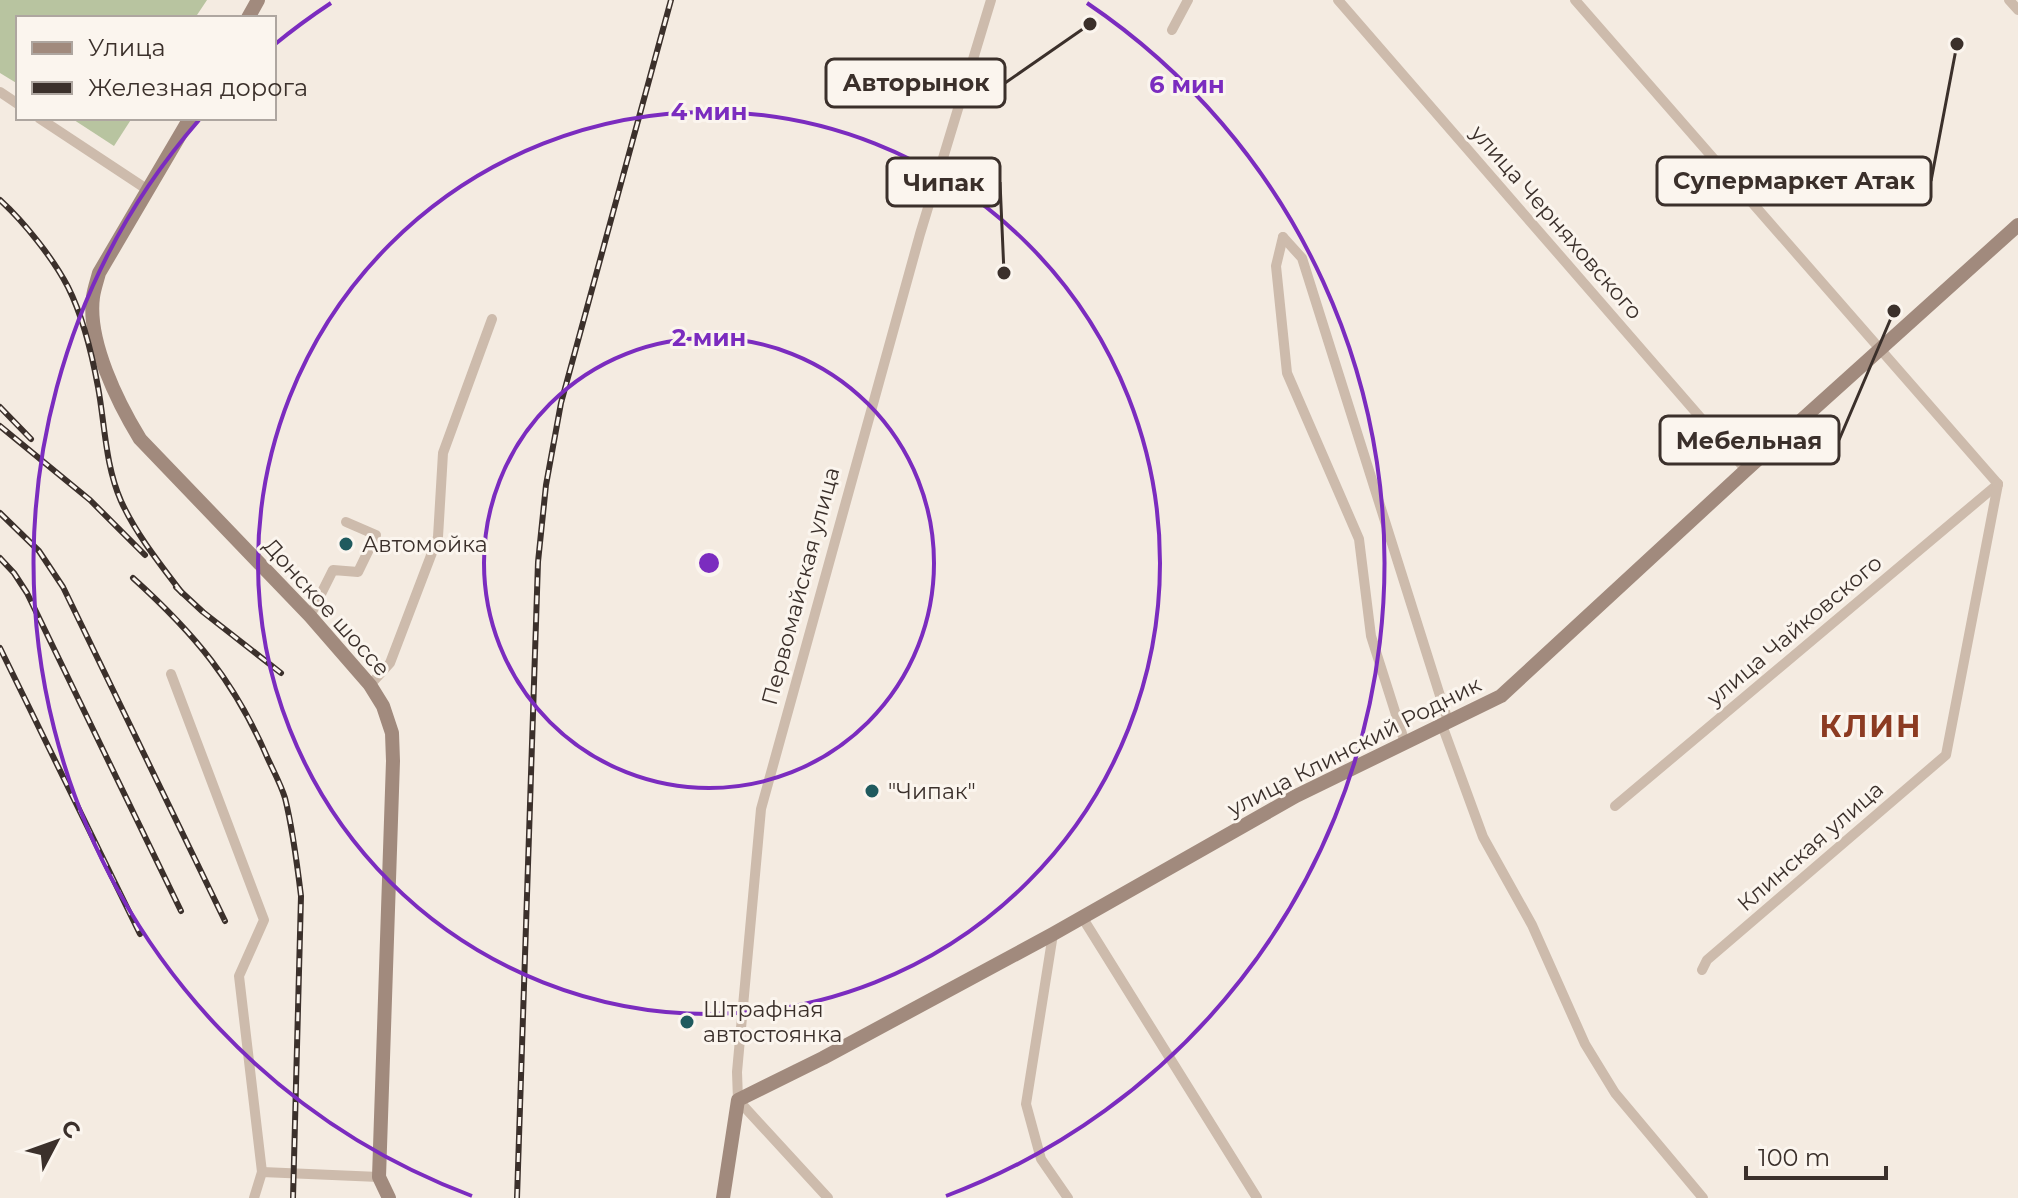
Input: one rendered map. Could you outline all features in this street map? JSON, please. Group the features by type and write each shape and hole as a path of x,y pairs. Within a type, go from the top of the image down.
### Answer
{"main road":[{"name":"Донское шоссе","path":"189,120 99,273 92,299 94,325 122,409 140,439 310,616 370,685 388,720 393,761 379,1177 389,1198"},
{"name":"улица Клинский Родник","path":"738,1100 823,1058 1053,934 1296,796 1501,696 2018,225"},
{"name":"Первомайская улица","path":"723,1198 738,1100"}],"street":[{"name":"Первомайская улица","path":"738,1100 737,1072 761,809 920,234 991,0"},
{"path":"1172,30 1188,0"},
{"name":"улица Черняховского","path":"1338,0 1746,470"},
{"path":"1575,0 1998,484"},
{"path":"2009,0 2018,10"},
{"path":"42,120 148,190"},
{"path":"1405,743 1371,636 1359,539 1287,373 1276,266 1283,237 1302,258 1483,837 1532,925 1585,1044 1615,1093 1703,1198"},
{"path":"370,685 390,663 438,537 443,453 492,319"},
{"name":"Клинская улица","path":"1702,970 1707,960 1946,755 1998,484"},
{"name":"улица Чайковского","path":"1615,806 1998,484"},
{"path":"310,616 333,570 358,572 376,535 346,522"},
{"path":"171,674 264,920 239,976 262,1172 254,1198"},
{"path":"1082,917 1257,1198"},
{"path":"1053,934 1026,1104 1041,1159 1068,1198"},
{"path":"738,1100 828,1198"},
{"path":"262,1172 379,1177"}],"green space":[{"path":"0,0 207,0 196,16 16,16 16,83 0,73"},
{"path":"74,120 131,120 114,146"}],"railway":[{"path":"517,1198 538,562 546,485 561,403 671,0"},
{"path":"0,200 37,241 68,287 90,349 109,459 121,501 141,537 182,593"},
{"path":"0,407 31,439"},
{"path":"0,426 90,500 145,555"},
{"path":"0,513 39,551 63,587 225,921"},
{"path":"0,558 27,593 181,911"},
{"path":"133,578 176,619 227,683 255,731 285,798 301,896 293,1198"},
{"path":"176,587 281,673"},
{"path":"0,648 140,934"}],"place":[{"name":"Авторынок","path":"1090,24"},
{"name":"Супермаркет Атак","path":"1957,44"},
{"name":"Чипак","path":"1004,273"},
{"name":"Мебельная","path":"1894,311"},
{"name":"Автомойка","path":"346,544"},
{"name":"\"Чипак\"","path":"872,791"},
{"name":"Штрафная автостоянка","path":"687,1022"}],"district":[{"name":"КЛИН","path":"1871,727"}]}
